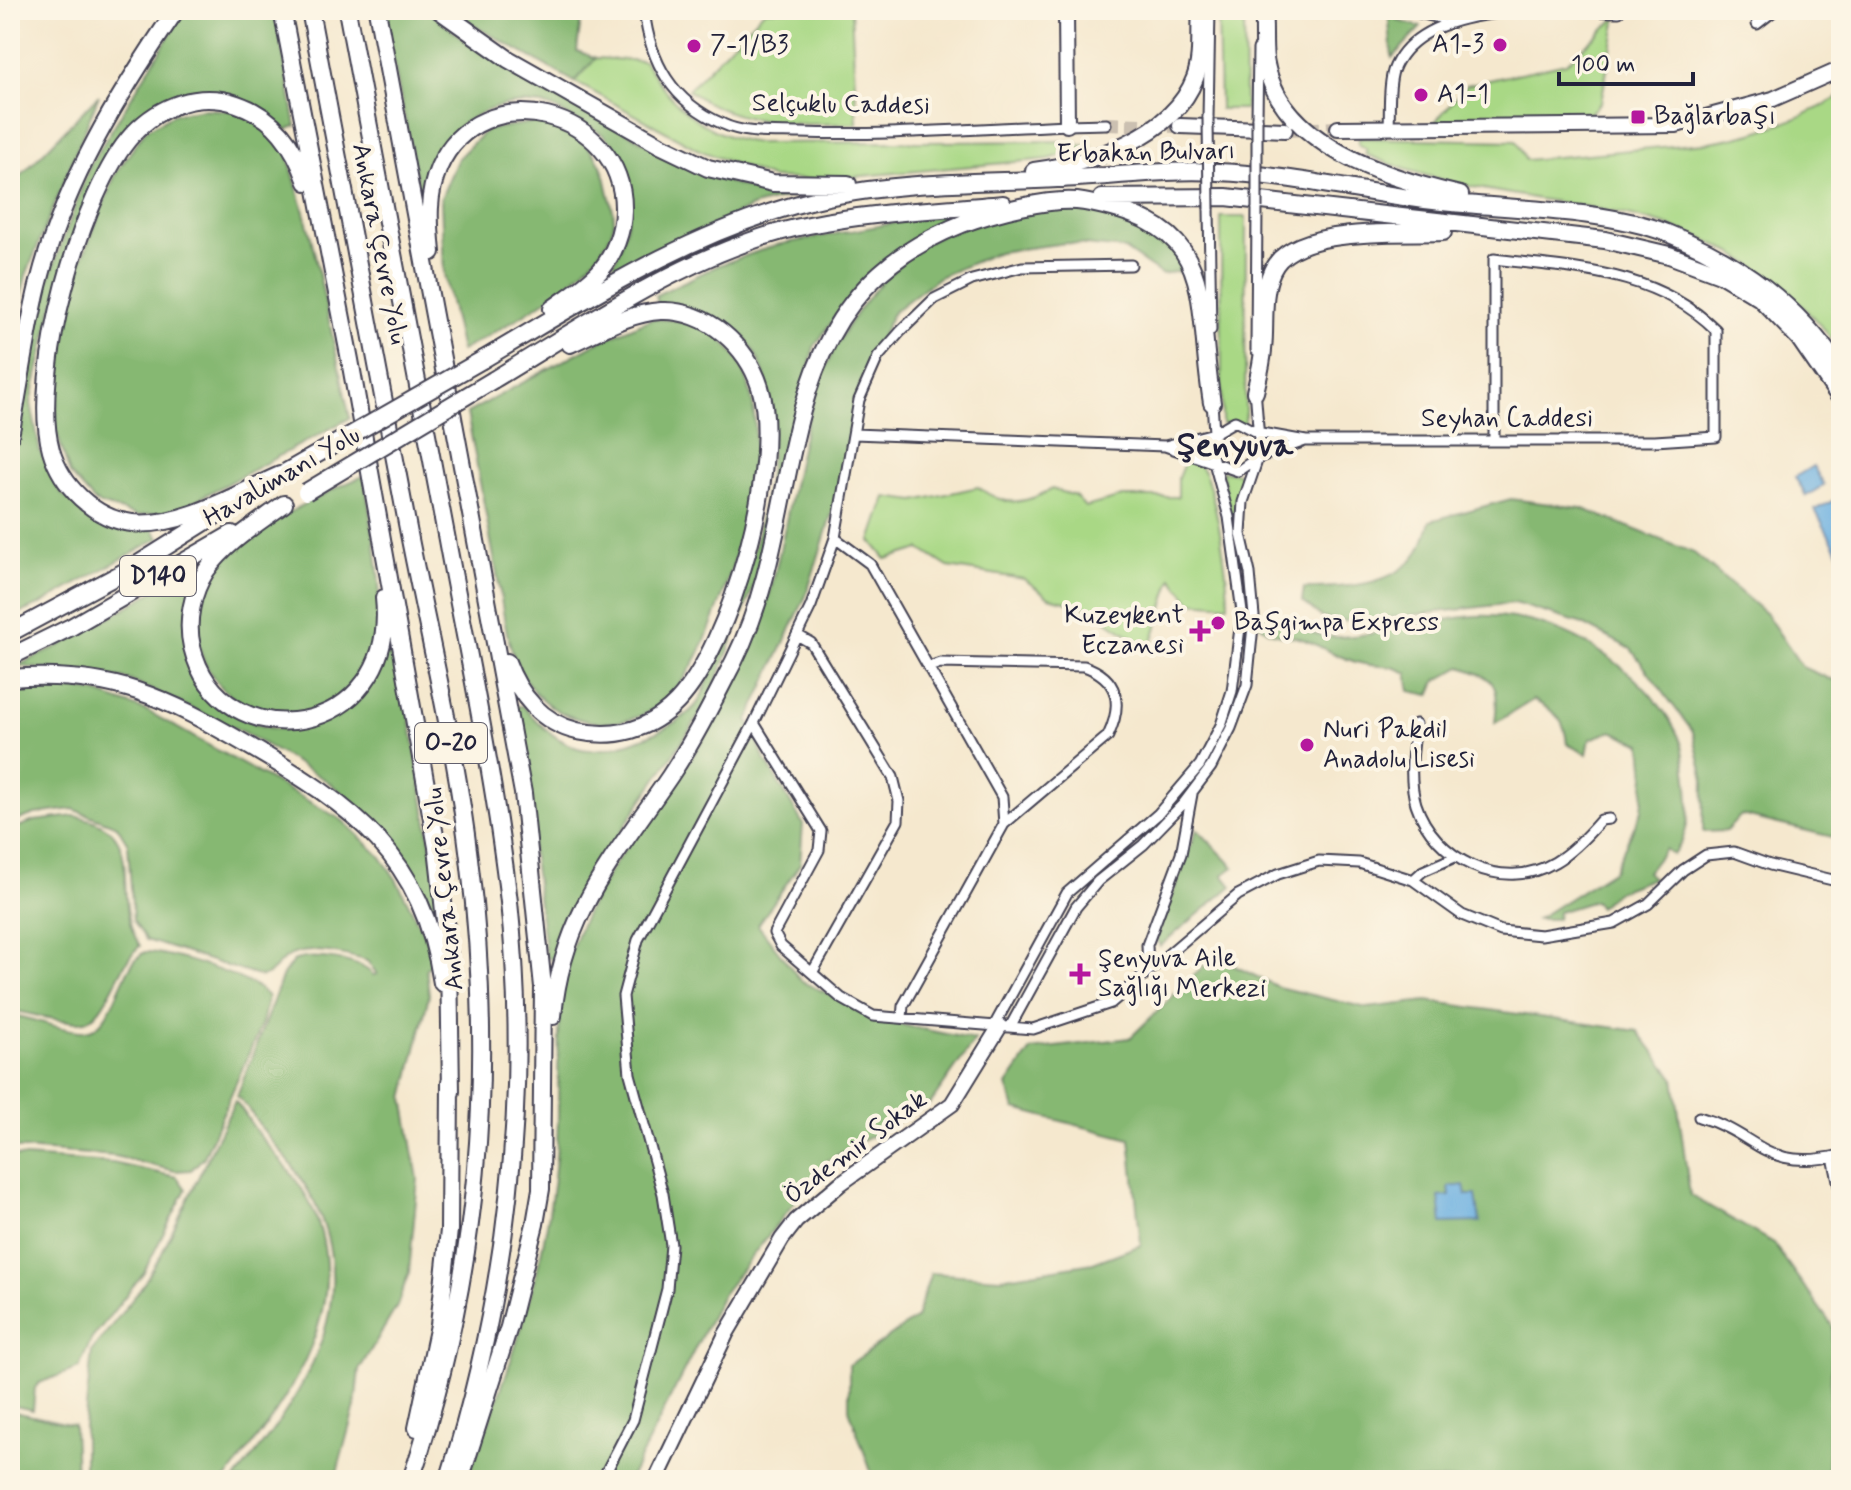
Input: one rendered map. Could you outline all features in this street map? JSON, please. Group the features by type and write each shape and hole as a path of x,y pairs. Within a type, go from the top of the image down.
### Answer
{"highway":[{"path":"10,436 38,286 63,209 111,110 176,10"},
{"path":"282,10 350,360 443,885 451,1000 449,1230 442,1300 420,1417 400,1480"},
{"name":"Ankara Çevre Yolu","path":"310,10 450,740 469,855 479,964 481,1124 471,1236 447,1360 411,1480"},
{"name":"Ankara Çevre Yolu","path":"347,10 491,778 509,901 515,982 516,1103 507,1213 490,1318 449,1480"},
{"path":"377,10 523,793 537,905 545,1024 541,1189"},
{"path":"439,10 508,59 660,145 708,168 773,183 933,185 1056,168 1089,160 1134,139 1168,115 1194,82 1199,65 1201,10"},
{"path":"1260,10 1265,60 1289,111 1307,131 1354,160 1401,181 1536,211"},
{"path":"283,474 181,516 158,522 131,523 113,518 84,501 61,474 51,451 46,414 48,380 64,289 101,184 124,145 153,116 185,102 221,100 261,115 285,136 306,180 350,360"},
{"path":"459,447 429,223 438,170 461,137 493,118 529,112 564,119 591,136 618,174 624,204 618,239 601,270 590,280 482,360"},
{"name":"Erbakan Bulvarı","path":"482,360 635,272 727,228 826,197 933,185 1217,172 1607,219 1663,231 1717,255 1774,292 1817,335 1841,371"},
{"name":"Erbakan Bulvarı","path":"493,380 678,274 782,232 823,223 1068,199 1226,197 1605,240 1669,255 1720,274 1760,298 1799,338 1841,399"},
{"path":"460,1480 528,1260 541,1189 554,1005 566,945 594,883 670,776 736,655 774,545 802,404 823,348 869,284 924,240 975,219 1068,199 1138,214 1162,226 1182,248 1196,275 1201,295 1204,350 1212,403"},
{"path":"1255,392 1263,354 1267,290 1272,270 1287,251 1316,239 1366,235 1451,231 1540,235"},
{"path":"481,562 508,665 530,703 550,720 573,730 611,735 641,727 665,713 686,692 716,639 752,528 766,442 763,400 752,366 721,332 680,313 657,311 621,321 493,380"},
{"name":"Havalimanı Yolu","path":"10,633 135,566 283,474 482,360"},
{"name":"Havalimanı Yolu","path":"10,657 71,627 493,380"},
{"path":"284,504 232,543 208,568 195,593 190,628 197,662 219,695 254,715 289,722 318,717 345,703 367,681 382,652 385,606 370,473"},
{"path":"10,678 83,677 149,693 289,769 360,819 402,871 431,935 445,1005 451,1092"}],"street":[{"name":"Selçuklu Caddesi","path":"644,10 655,64 673,87 723,125 751,131 825,134 1106,124"},
{"path":"1066,10 1067,125"},
{"path":"1001,1026 1067,893 1158,814 1200,765 1221,725 1232,691 1242,612 1229,517 1210,448 1214,433 1208,118 1210,10"},
{"path":"1001,1026 1076,907 1098,881 1143,845 1211,767 1231,728 1247,685 1254,616 1250,573 1241,534 1243,502 1261,445 1256,432 1255,392 1260,10"},
{"path":"1406,10 1440,18 1495,10 1619,12"},
{"path":"1757,24 1775,10"},
{"path":"1389,126 1393,71 1413,38 1440,18"},
{"path":"1338,128 1676,125 1773,99 1841,69"},
{"path":"1180,126 1285,130"},
{"name":"Seyhan Caddesi","path":"1306,441 1494,441 1708,439 1716,437 1716,330 1685,302 1617,276 1494,259 1494,441"},
{"path":"602,1480 633,1420 667,1289 671,1245 663,1194 630,1074 623,996 638,940 754,723 797,635 835,538 859,400 878,357 934,299 972,280 1022,267 1131,265"},
{"path":"1165,446 1214,433 1235,421 1256,432 1306,441"},
{"path":"854,434 1165,446 1238,471 1257,458 1306,441"},
{"path":"835,538 870,564 1002,797 1004,824"},
{"path":"797,635 811,643 893,777 899,801 898,821 812,973"},
{"path":"902,1018 903,1006 1004,824 1108,736 1117,716 1115,693 1101,672 1084,666 940,663 929,667"},
{"path":"754,723 821,831 819,850 774,933 781,946 841,998 873,1016 1033,1029 1111,1003 1238,895 1278,874 1319,861 1359,863 1413,880 1475,920 1501,931 1541,935 1614,923 1648,904 1683,870 1706,855 1734,852 1770,865 1841,882"},
{"path":"1416,724 1412,764 1416,806 1429,830 1455,857 1470,867 1502,873 1528,871 1554,863 1601,820 1609,819"},
{"path":"1148,971 1147,945 1181,854 1193,791"},
{"path":"1413,880 1423,871 1455,857"},
{"name":"Özdemir Sokak","path":"656,1480 726,1334 796,1221 841,1183 952,1104 1001,1026"},
{"path":"1699,1117 1714,1122 1769,1154 1805,1160 1837,1156 1841,1195"}],"green space":[{"path":"185,10 275,10 296,126 287,130 196,94 156,106 114,149 52,310 31,403 40,451 62,494 93,519 126,530 152,528 159,538 39,605 10,617 10,475 41,301 90,165"},
{"path":"383,10 428,10 469,44 701,174 754,190 796,195 754,206 620,269 614,263 625,231 630,195 624,161 615,146 596,130 551,107 526,103 485,111 467,121 439,151 431,170 428,192 420,195"},
{"path":"458,10 582,10 577,51 596,58 575,82 473,25"},
{"path":"765,10 851,10 857,124 790,123 748,117 707,102 688,90"},
{"path":"1218,10 1244,10 1245,109 1220,109"},
{"path":"1388,10 1399,21 1421,27 1392,58"},
{"path":"1617,17 1601,102 1584,119 1434,123 1467,85 1566,63"},
{"path":"596,58 644,61 666,91 691,116 720,133 757,143 1076,141 1078,145 1093,146 1049,159 819,180 771,178 699,150 575,82"},
{"path":"99,95 26,275 10,349 10,187"},
{"path":"1841,96 1841,351 1789,294 1735,255 1678,229 1619,213 1431,177 1365,154 1367,149 1358,144 1359,138 1516,141 1526,160 1704,143 1775,126"},
{"path":"203,109 240,111 265,124 286,148 311,237 350,418 176,511 137,516 95,502 70,474 54,424 73,282 116,173 146,130 174,114"},
{"path":"541,121 574,136 598,160 614,222 607,241 573,279 526,314 461,351 444,274 441,198 458,158 486,130"},
{"path":"1047,207 1110,213 1145,225 1174,250 1188,270 1161,274 1124,249 1066,243 998,252 939,277 893,312 861,381 834,507 806,596 748,720 764,758 803,824 800,864 758,925 802,982 893,1023 975,1040 931,1103 828,1160 723,1293 629,1480 466,1480 512,1358 546,1230 557,1144 562,993 573,945 605,879 712,727 747,657 775,573 804,434 817,390 835,348 860,308 920,246 949,231 981,221"},
{"path":"947,213 950,219 885,260 858,286 814,347 764,560 708,703 575,899 554,960 546,957 513,706 523,706 563,741 592,750 618,746 648,736 687,713 703,694 730,621 757,536 766,490 771,443 770,399 759,361 738,331 730,325 700,313 658,306 656,295 717,266 776,245"},
{"path":"1221,217 1246,217 1245,423 1222,424"},
{"path":"651,319 697,326 729,347 747,379 754,419 754,463 747,508 726,586 700,651 682,682 658,706 641,716 622,721 592,722 564,714 547,704 527,683 516,662 505,625 467,413 596,343"},
{"path":"1186,458 1202,468 1214,502 1228,605 1191,602 1172,578 1150,649 1084,606 1049,597 1024,579 948,567 920,549 886,559 871,541 886,497 915,501 978,487 996,498 1014,502 1052,489 1075,496 1085,507 1122,497 1178,497 1178,478"},
{"path":"1222,471 1244,474 1235,504 1236,550"},
{"path":"364,476 380,600 373,653 366,667 346,689 315,709 284,715 254,709 228,694 209,670 198,641 197,607 210,571 220,559 257,532 305,504"},
{"path":"1511,499 1581,508 1694,553 1766,614 1802,667 1841,684 1841,839 1741,815 1726,831 1703,832 1704,779 1693,732 1631,649 1583,624 1514,603 1353,622 1323,618 1302,601 1304,588 1351,586 1383,579 1397,572 1419,551 1430,521"},
{"path":"211,558 185,629 218,699 226,709 246,719 269,728 293,729 316,724 337,714 371,682 389,638 397,637 440,903 430,906 407,859 365,811 327,781 241,731 127,679 17,666 65,643"},
{"path":"1264,613 1310,632 1339,637 1465,617 1510,618 1554,629 1596,649 1640,684 1657,702 1678,734 1689,795 1688,820 1680,844 1673,855 1665,849 1647,872 1653,878 1616,892 1599,907 1594,901 1558,912 1557,919 1537,919 1614,870 1642,810 1645,776 1642,744 1612,731 1590,739 1587,754 1567,744 1558,717 1533,700 1495,723 1496,692 1482,675 1461,667 1436,681 1430,695 1410,691 1407,673 1355,662 1299,638 1273,633 1259,624"},
{"path":"26,683 94,692 147,711 342,820 380,856 396,879 428,942 433,964 426,968 429,995 404,1098 418,1179 409,1272 397,1306 359,1370 355,1406 335,1480 234,1480 295,1397 316,1356 329,1314 332,1271 325,1228 304,1184 237,1096 283,975 293,961 335,959 377,974 367,961 314,951 294,954 261,977 146,940 133,920 128,844 117,826 73,809 35,814 10,823 10,686"},
{"path":"75,816 99,823 114,835 121,849 127,905 140,946 132,954 97,1013 79,1022 10,1010 10,830 34,821"},
{"path":"1197,829 1234,867 1223,875 1232,886 1160,946 1156,939"},
{"path":"145,952 211,967 247,982 268,997 262,1023 204,1157 191,1170 175,1171 114,1156 10,1148 10,1015 74,1030 94,1028 110,1010 128,970"},
{"path":"1214,956 1278,987 1367,1008 1427,1001 1638,1031 1674,1078 1690,1195 1773,1243 1833,1327 1827,1480 874,1480 849,1409 849,1365 916,1318 931,1273 1000,1278 1093,1263 1141,1245 1130,1139 1015,1109 1007,1085 1031,1050 1130,1038"},
{"path":"235,1101 300,1186 321,1233 326,1271 322,1309 311,1346 273,1416 225,1480 84,1480 84,1427 92,1351 141,1288 161,1255"},
{"path":"10,1156 113,1163 177,1177 186,1189 144,1272 91,1340 79,1368 39,1383 35,1388 33,1410 10,1405"},
{"path":"10,1411 74,1425 76,1480 10,1480"}],"water":[{"path":"1813,466 1824,485 1806,496 1795,477"},
{"path":"1834,500 1841,513 1841,557 1815,510"},
{"path":"1464,1185 1466,1195 1476,1195 1480,1222 1442,1223 1439,1197 1450,1196 1449,1187"}],"tunnel":[{"path":"1106,124 1180,126"},
{"path":"1285,130 1338,128"}],"place":[{"name":"A1-3","path":"1500,45"},
{"name":"7-1/B3","path":"694,46"},
{"name":"A1-1","path":"1421,95"},
{"name":"Bağlarbaşı","path":"1638,117"},
{"name":"Başgimpa Express","path":"1218,623"},
{"name":"Kuzeykent Eczanesi","path":"1200,631"},
{"name":"Nuri Pakdil Anadolu Lisesi","path":"1307,745"},
{"name":"Şenyuva Aile Sağlığı Merkezi","path":"1080,974"}],"district":[{"name":"Şenyuva","path":"1235,445"}]}
